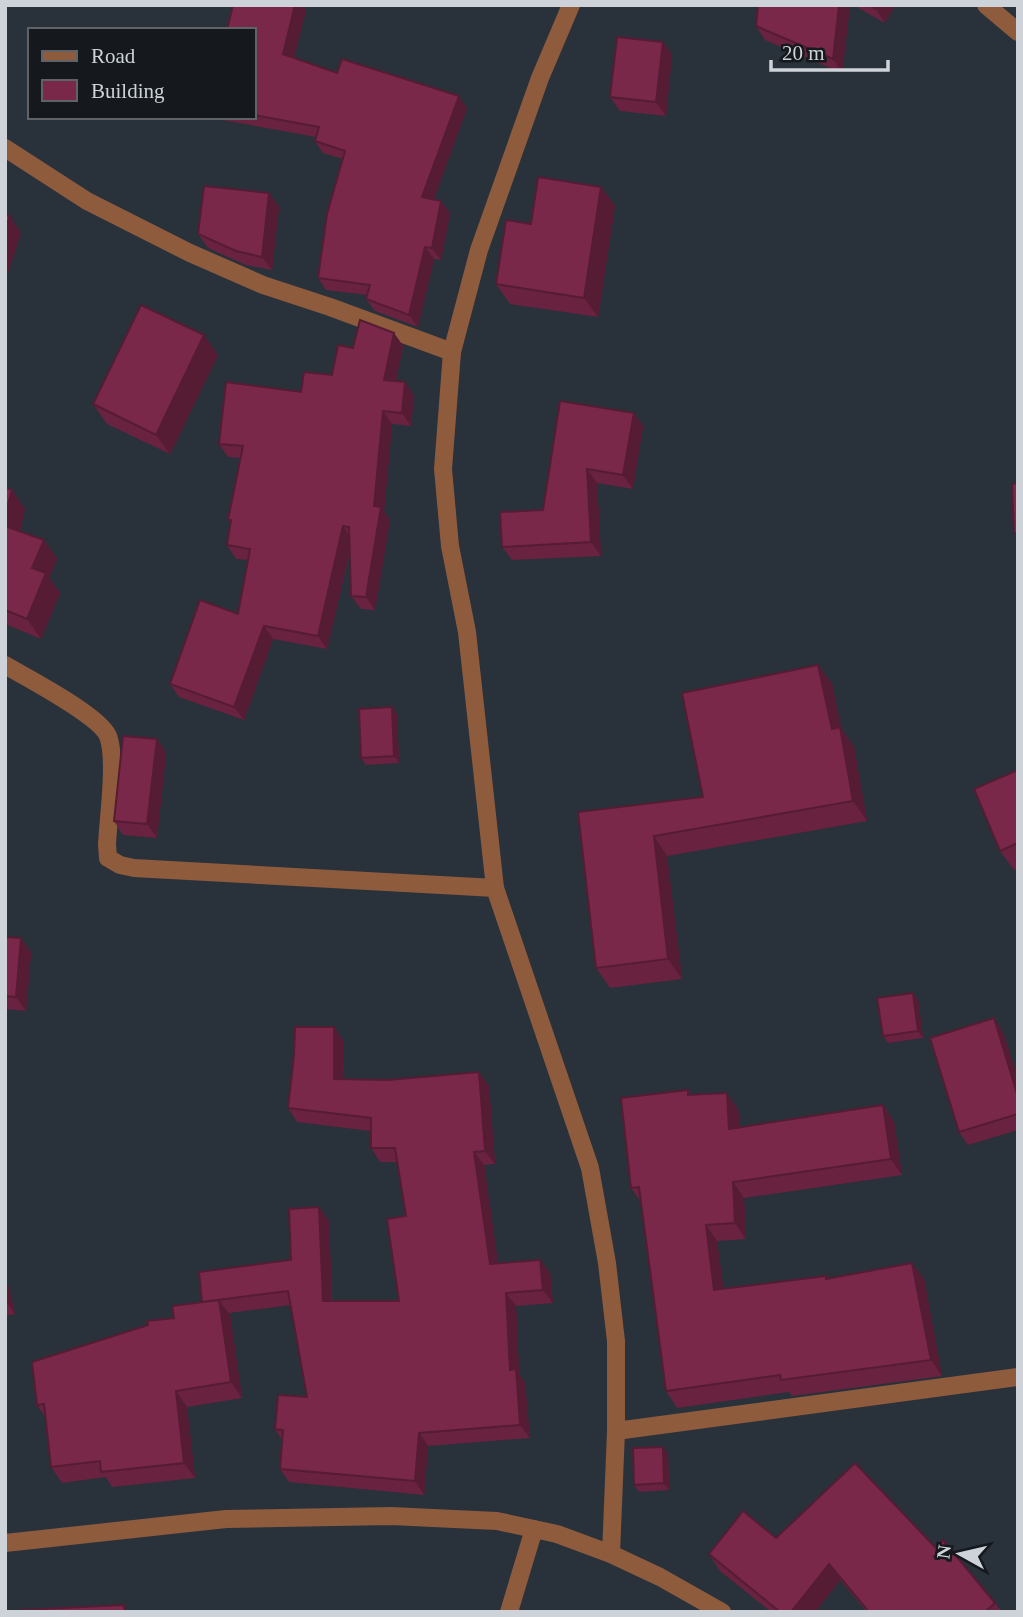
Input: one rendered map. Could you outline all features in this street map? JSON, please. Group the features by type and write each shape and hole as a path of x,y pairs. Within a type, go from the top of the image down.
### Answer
{"street":[{"path":"571,5 540,78 479,250 452,352 443,469 450,546 467,632 495,888 590,1168 607,1263 616,1341 616,1431 611,1554"},
{"path":"986,5 1018,32"},
{"path":"5,148 87,201 190,253 263,285 452,352"},
{"path":"5,665 84,713 99,724 107,735 111,755 108,858 120,865 134,869 495,888"},
{"path":"616,1431 1018,1377"},
{"path":"5,1542 240,1519 416,1517 497,1521 557,1534 611,1554 660,1577 722,1612"},
{"path":"509,1612 534,1529"}],"building":[{"path":"233,5 295,5 283,54 337,73 342,59 459,96 422,197 441,201 432,248 425,247 409,315 366,299 370,285 318,278 327,214 345,151 315,141 319,127 256,115 256,28 227,28"},
{"path":"758,5 839,5 833,59 756,26"},
{"path":"617,37 663,42 656,102 610,97"},
{"path":"538,177 601,187 584,298 496,284 506,220 531,224"},
{"path":"204,186 269,193 262,257 236,251 198,234"},
{"path":"5,215 10,216 5,230"},
{"path":"141,305 204,335 156,435 93,404"},
{"path":"360,320 394,333 384,380 405,382 402,413 383,411 374,506 381,507 366,597 351,596 349,527 343,526 318,636 264,626 234,707 170,684 200,600 238,614 250,549 227,545 231,520 228,520 243,446 219,444 226,382 301,392 304,372 332,375 338,345 353,348"},
{"path":"560,401 634,413 623,475 587,469 591,542 502,547 500,512 543,510"},
{"path":"1018,483 1018,533 1014,533 1012,484"},
{"path":"5,487 12,490 5,515"},
{"path":"5,526 44,540 32,568 46,573 27,619 5,610"},
{"path":"818,665 832,729 840,727 853,801 654,836 668,959 596,968 578,812 703,797 682,693"},
{"path":"392,707 394,756 361,758 359,709"},
{"path":"123,736 157,739 147,824 114,821"},
{"path":"1018,770 1018,843 1000,851 974,789"},
{"path":"5,937 21,938 16,997 5,996"},
{"path":"913,993 918,1031 883,1036 877,998"},
{"path":"994,1018 1018,1097 1018,1114 959,1132 930,1038"},
{"path":"295,1027 334,1027 334,1079 388,1080 479,1072 485,1151 474,1152 490,1264 540,1260 543,1290 506,1293 510,1370 516,1369 520,1425 419,1433 415,1481 280,1469 283,1430 275,1429 278,1395 307,1397 288,1291 202,1302 199,1272 291,1260 289,1209 319,1207 323,1301 399,1301 387,1219 406,1216 395,1148 371,1148 371,1118 288,1108"},
{"path":"688,1090 688,1095 727,1093 729,1129 883,1105 891,1159 733,1182 735,1223 706,1225 714,1290 826,1276 826,1279 912,1263 931,1360 781,1380 780,1375 666,1391 639,1187 631,1188 621,1098"},
{"path":"219,1300 231,1382 176,1391 184,1463 101,1472 100,1461 51,1467 44,1404 37,1405 32,1362 148,1325 147,1321 174,1318 172,1306"},
{"path":"663,1447 664,1483 634,1485 633,1448"},
{"path":"855,1463 935,1547 943,1540 995,1603 985,1612 869,1612 829,1564 791,1612 780,1612 709,1554 743,1511 776,1538"},
{"path":"124,1605 125,1612 21,1612 21,1610"}]}
